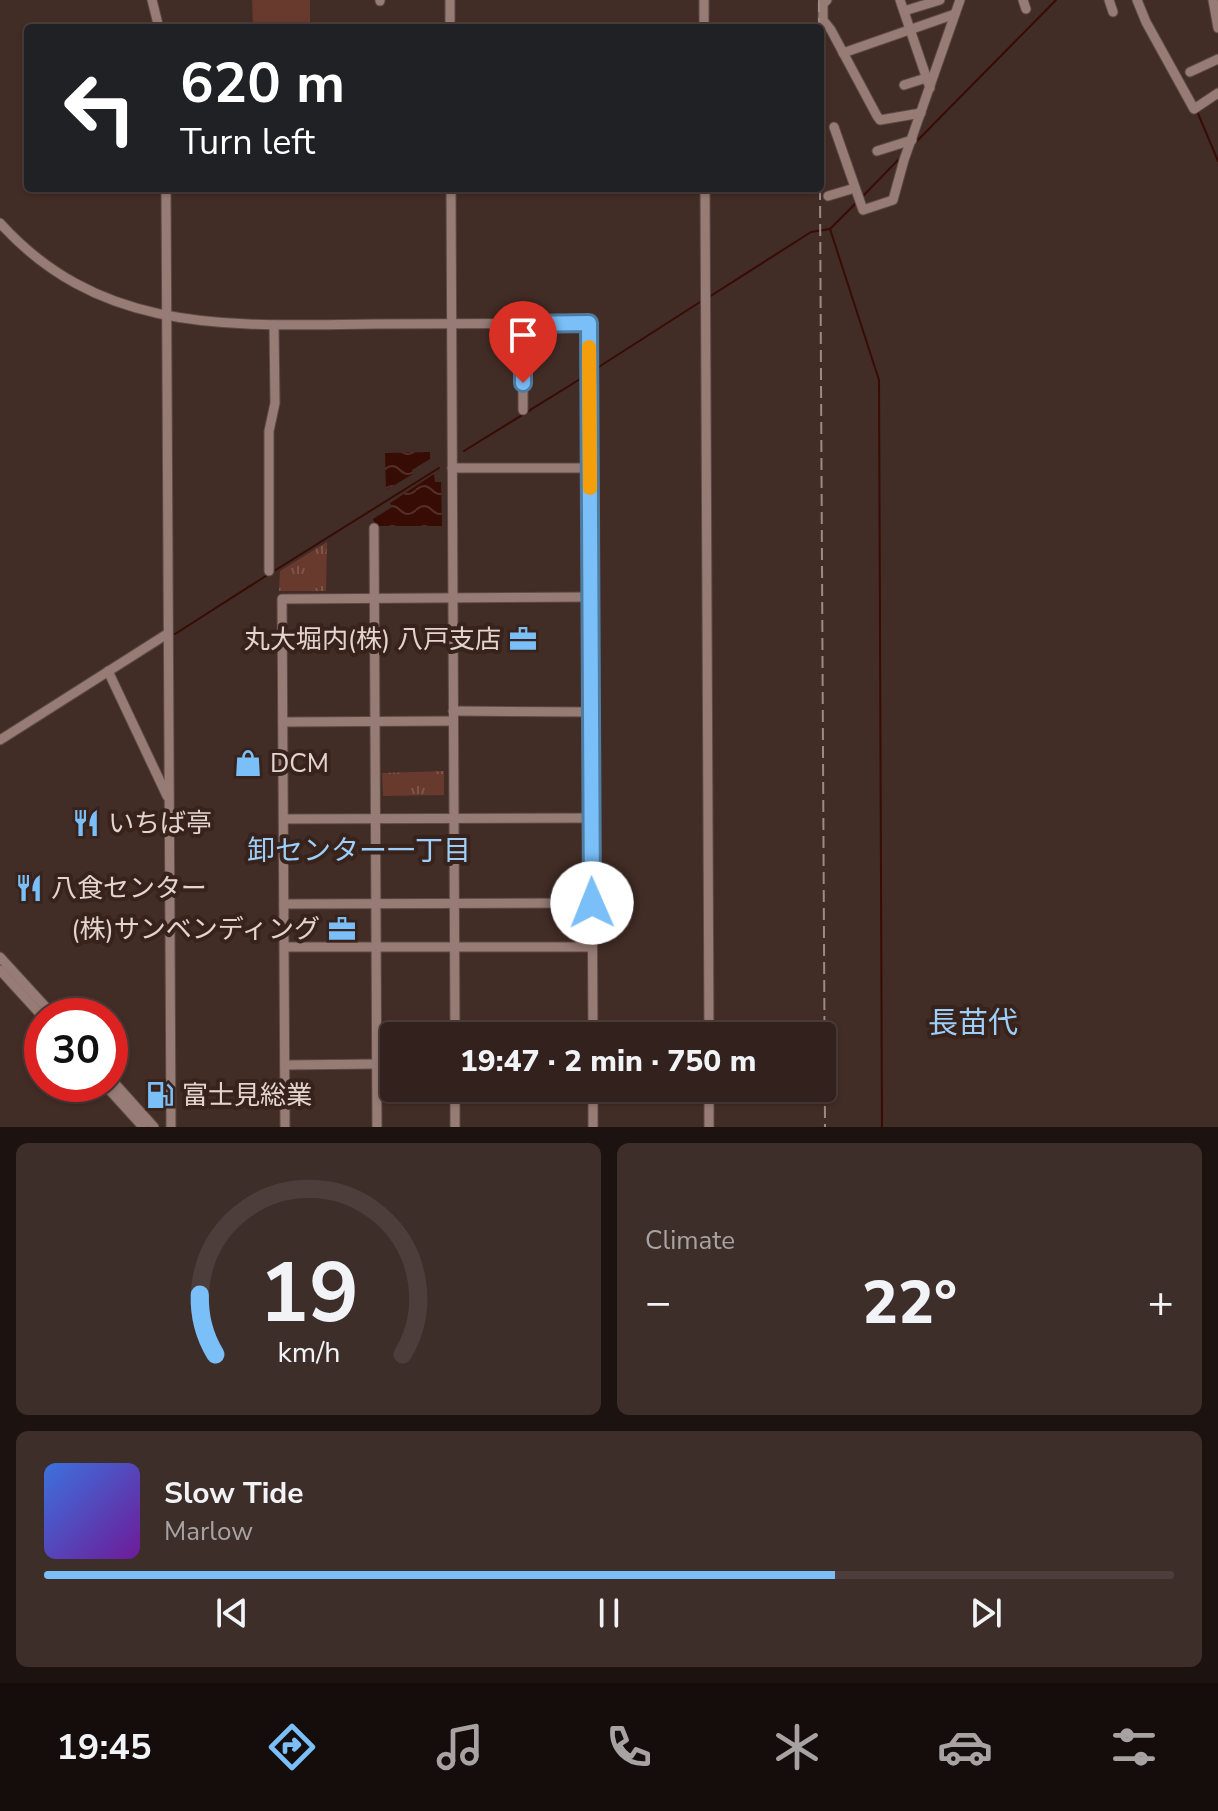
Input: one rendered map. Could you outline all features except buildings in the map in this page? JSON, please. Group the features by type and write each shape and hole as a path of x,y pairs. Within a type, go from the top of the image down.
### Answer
{"street":[{"path":"152,0 158,24"},
{"path":"450,0 450,24"},
{"path":"704,0 704,24"},
{"path":"827,0 823,4 823,20 880,120 921,113"},
{"path":"900,0 928,83"},
{"path":"904,11 939,0"},
{"path":"834,127 863,210 893,200 928,83 960,0"},
{"path":"1109,0 1113,12"},
{"path":"1137,0 1194,109 1218,93"},
{"path":"1213,0 1218,28"},
{"path":"843,53 955,14"},
{"path":"1190,72 1218,59"},
{"path":"904,85 928,83"},
{"path":"877,151 912,140"},
{"path":"828,196 855,188"},
{"path":"166,192 171,1127"},
{"path":"451,192 455,1022"},
{"path":"705,192 709,1022"},
{"path":"0,223 37,260 86,290 134,308 166,315 222,324 274,325 589,323 593,1022"},
{"path":"523,324 523,410"},
{"path":"269,571 269,431 275,403 274,325"},
{"path":"452,468 590,468"},
{"path":"374,528 377,1127"},
{"path":"285,1127 282,599 590,597"},
{"path":"0,740 167,634"},
{"path":"108,671 168,799"},
{"path":"283,722 591,712"},
{"path":"284,819 592,818"},
{"path":"284,904 592,903"},
{"path":"285,947 592,947"},
{"path":"0,957 38,998"},
{"path":"0,970 26,998"},
{"path":"285,1065 377,1064"},
{"path":"128,1098 154,1127"},
{"path":"120,1102 143,1127"},
{"path":"455,1102 455,1127"},
{"path":"593,1102 593,1127"},
{"path":"709,1102 709,1127"}],"green space":[{"path":"252,0 310,0 310,24 253,24"},
{"path":"327,542 326,591 279,591 280,571"},
{"path":"444,771 444,795 383,796 382,773"}],"water":[{"path":"430,452 430,459 412,470 413,474 386,490 385,453"},
{"path":"434,474 435,482 441,482 442,526 376,526 373,519 392,507 390,503"}],"waterway":[{"path":"914,144 1056,0"},
{"path":"1197,111 1218,161"},
{"path":"861,198 901,157"},
{"path":"709,297 811,232 830,229 856,203"},
{"path":"830,229 879,380 882,1127"},
{"path":"594,370 700,302"},
{"path":"464,451 585,376"},
{"path":"274,571 439,468"},
{"path":"175,634 269,574"}],"railway":[{"path":"819,0 819,24"},
{"path":"820,192 825,1127"}],"slow traffic":[{"path":"589,347 590,488"}],"place":[{"name":"丸大堀内(株) 八戸支店","path":"523,639"},
{"name":"DCM","path":"248,763"},
{"name":"いちば亭","path":"86,823"},
{"name":"八食センター","path":"29,888"},
{"name":"(株)サンベンディング","path":"342,929"},
{"name":"富士見総業","path":"160,1095"}],"district":[{"name":"卸センター一丁目","path":"359,850"},
{"name":"長苗代","path":"973,1023"}],"route":[{"path":"523,383 523,324 589,323 592,903"}]}
